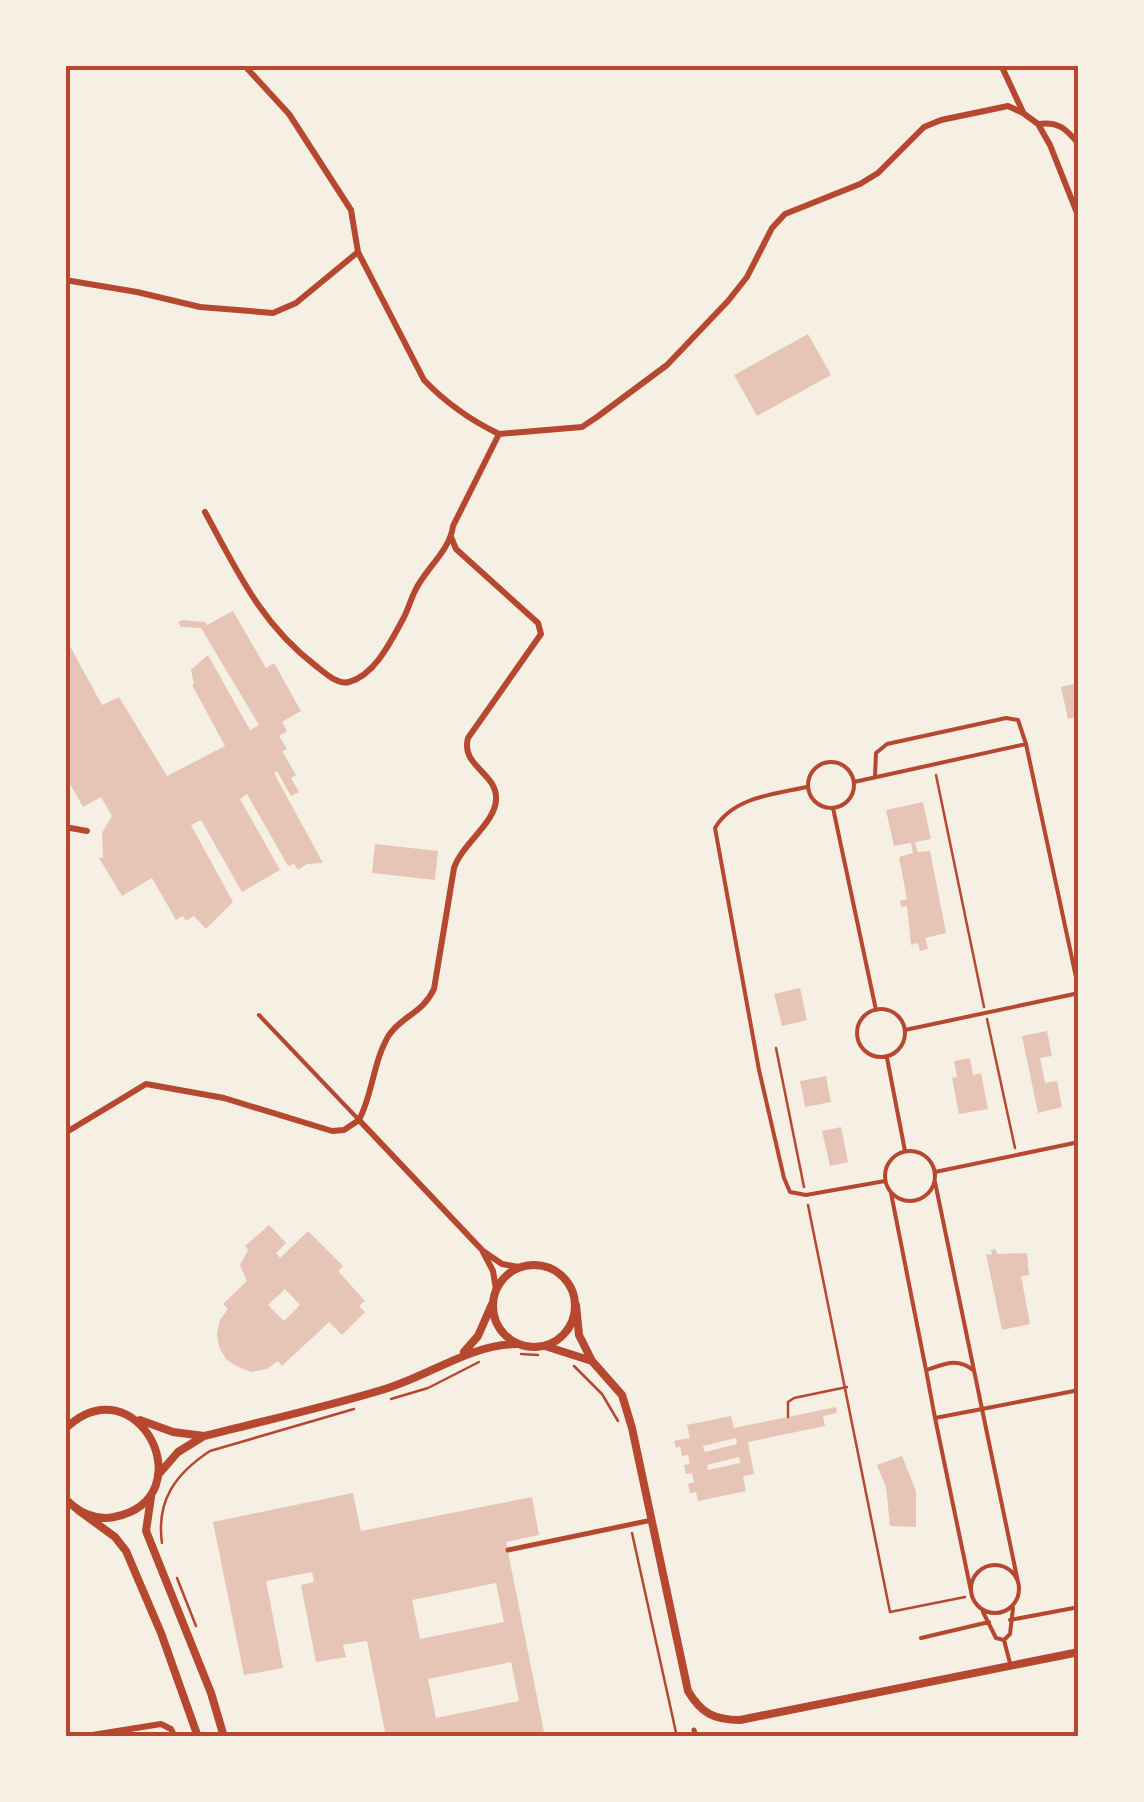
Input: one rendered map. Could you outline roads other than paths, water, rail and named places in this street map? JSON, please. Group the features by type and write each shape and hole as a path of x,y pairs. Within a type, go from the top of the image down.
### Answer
{"street":[{"path":"244,65 289,114 352,210 358,252 424,380 474,422 499,434 582,427 597,417 668,365 728,301 747,277 772,228 785,214 840,194 878,173 924,128 941,120 1008,106 1023,113 1038,124 1050,145 1079,218"},
{"path":"1001,65 1023,113"},
{"path":"1038,124 1064,126 1079,144"},
{"path":"65,280 200,307 273,313 296,303 358,252"},
{"path":"65,1133 146,1084 224,1098 332,1131 344,1130 359,1120 380,1052 390,1033 427,1004 434,989 460,850 495,807 497,795 492,783 468,758 468,738 541,634 538,623 456,549 452,537 453,526 499,434"},
{"path":"204,512 260,612 309,660 343,683 368,670 386,648 409,609 415,590 452,537"},
{"path":"65,827 86,831"},
{"path":"359,1120 483,1251 502,1264 518,1267"},
{"path":"483,1251 493,1270 496,1289"},
{"path":"462,1356 478,1336 505,1275 534,1264 556,1271 570,1284 579,1335 592,1361 622,1395 688,1692 704,1712 721,1720 740,1720 1079,1652"},
{"path":"493,1303 494,1318 515,1348"},
{"path":"544,1351 566,1332 576,1305"},
{"path":"224,1737 146,1531 158,1475 178,1452 204,1436 423,1376 494,1344 592,1361"},
{"path":"65,1430 79,1418 104,1410 173,1432 204,1436"},
{"path":"132,1417 151,1433 158,1475"},
{"path":"65,1510 109,1518 139,1508 152,1491"},
{"path":"65,1498 115,1536 126,1551 161,1633 198,1737"},
{"path":"508,1550 652,1520"},
{"path":"80,1737 161,1724 170,1728 175,1737"}],"lane":[{"path":"875,776 876,753 887,744 1006,718 1021,724 1079,992 905,1030"},
{"path":"854,782 1026,744"},
{"path":"828,762 848,769 854,782 851,797 833,808 814,801 807,787 815,768 828,762"},
{"path":"807,787 740,804 715,828 757,1058 790,1192 806,1195 885,1181"},
{"path":"833,808 876,1010"},
{"path":"884,1009 898,1016 905,1030 899,1050 887,1056 872,1055 858,1038 863,1017 876,1010 884,1009"},
{"path":"259,1015 359,1120"},
{"path":"887,1056 905,1151"},
{"path":"935,1172 1079,1142"},
{"path":"905,1151 921,1153 935,1172 1018,1582 1010,1634 1004,1640 996,1638 972,1596 891,1193 885,1181 891,1159 905,1151"},
{"path":"891,1193 912,1202 926,1196 934,1182"},
{"path":"926,1370 962,1362 973,1370"},
{"path":"936,1418 1079,1390"},
{"path":"972,1596 974,1578 985,1566 1008,1569 1018,1582"},
{"path":"981,1609 1003,1612 1014,1603"},
{"path":"1010,1620 1079,1607"},
{"path":"921,1638 989,1622"},
{"path":"1004,1640 1011,1667"}]}
